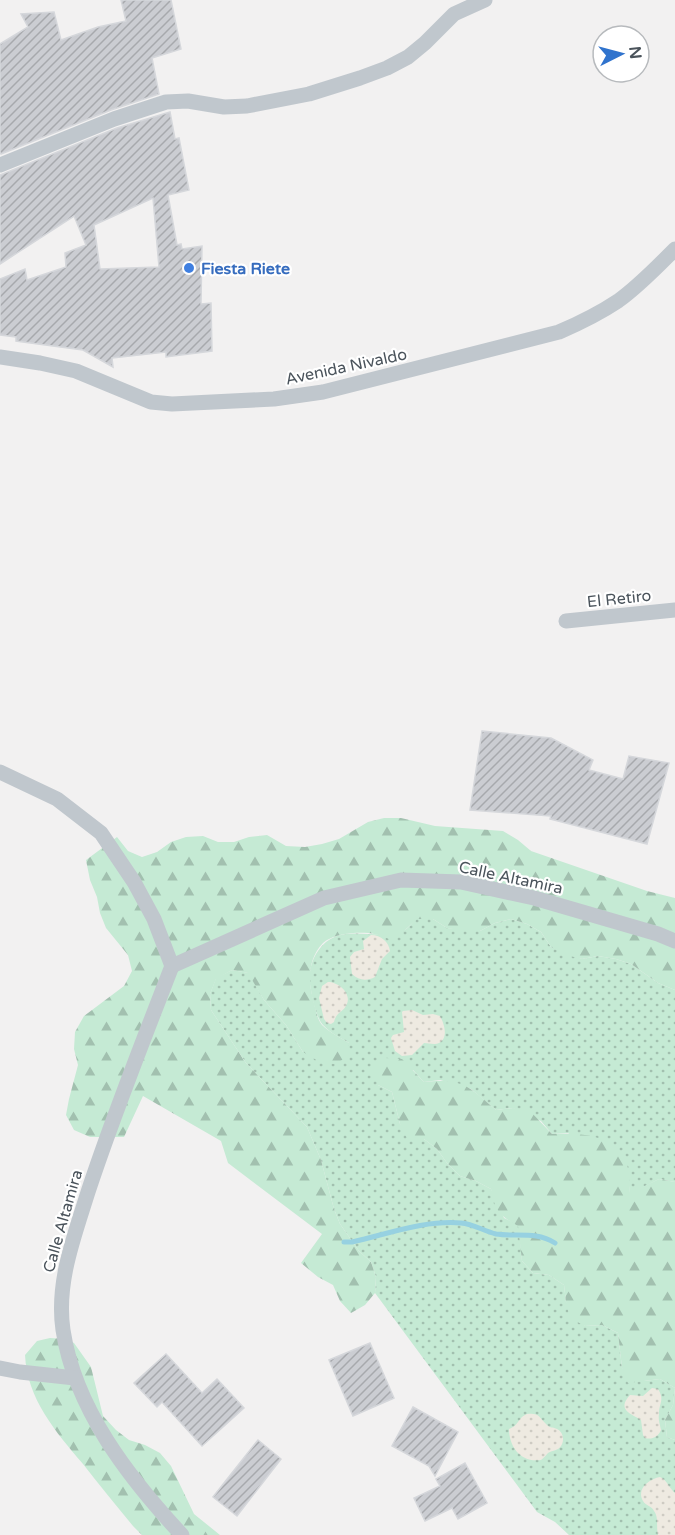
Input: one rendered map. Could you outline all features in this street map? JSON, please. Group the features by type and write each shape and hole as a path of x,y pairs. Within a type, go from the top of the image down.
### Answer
{"street":[{"path":"0,165 114,119 166,102 188,101 224,107 247,106 309,94 360,78 408,57 454,14 485,0"},
{"name":"Avenida Nivaldo","path":"0,357 76,370 151,402 172,404 274,399 324,392 559,332 619,301 675,249"},
{"name":"El Retiro","path":"566,621 675,610"},
{"path":"0,772 57,799 101,834 144,900 172,966"},
{"name":"Calle Altamira","path":"183,1535 134,1479 97,1425 75,1378 63,1331 62,1298 64,1277 74,1238 101,1153 172,966 324,898 400,880 461,882 513,893 675,940"},
{"path":"0,1368 75,1378"}],"green space":[{"path":"384,818 401,818 435,826 503,831 531,851 647,891 675,898 675,990 658,983 631,964 616,959 598,956 582,959 566,955 551,947 541,932 511,919 495,923 480,931 447,928 433,919 417,919 404,931 389,939 367,933 341,935 326,941 318,949 312,963 310,977 311,992 320,1022 349,1043 348,1057 334,1064 318,1061 303,1052 286,1025 264,1000 248,973 232,970 216,979 210,994 211,1010 246,1063 307,1127 321,1160 340,1224 359,1251 371,1262 376,1277 375,1293 365,1305 351,1313 340,1301 333,1285 318,1277 301,1263 322,1234 228,1163 221,1141 143,1096 124,1137 90,1137 74,1130 66,1115 78,1065 74,1049 75,1032 84,1016 124,986 132,971 128,955 106,928 90,880 86,860 117,837 128,851 142,857 186,837 203,836 218,842 234,842 267,835 286,846 305,847 339,839 368,822"},
{"path":"416,919 433,919 447,928 480,931 495,923 511,919 541,932 551,947 582,959 598,956 631,964 658,983 675,990 675,1182 659,1179 630,1194 628,1177 568,1133 552,1134 541,1121 513,1108 496,1110 471,1089 440,1080 424,1082 413,1070 378,1085 392,1092 400,1124 437,1149 460,1176 491,1189 504,1218 519,1225 522,1261 533,1273 549,1275 564,1285 566,1302 585,1326 602,1325 618,1333 622,1368 644,1381 660,1379 675,1388 673,1405 665,1420 667,1437 675,1440 675,1535 569,1535 555,1522 537,1512 375,1293 376,1277 371,1262 359,1251 340,1224 321,1160 307,1127 246,1063 211,1010 210,994 216,978 232,970 249,973 264,1000 286,1025 303,1052 349,1043 326,1028 317,1014 310,980 311,965 315,955 326,942 336,936 392,934 405,930"},
{"path":"385,1058 402,1059 424,1082 448,1081 464,1086 496,1110 513,1108 529,1110 552,1134 593,1136 612,1144 627,1164 630,1193 659,1179 675,1182 675,1388 660,1379 628,1383 622,1368 618,1333 602,1325 585,1326 570,1318 564,1285 549,1275 533,1273 522,1261 518,1226 499,1212 491,1189 460,1176 437,1149 424,1139 408,1140 400,1124 392,1092 378,1085 371,1068"},
{"path":"50,1338 66,1339 74,1343 91,1367 103,1416 129,1440 160,1453 171,1466 194,1514 220,1535 142,1535 133,1526 53,1427 37,1400 27,1371 25,1355 37,1341"},
{"path":"675,1388 675,1440 667,1437 665,1420 673,1405"}],"sand":[{"path":"371,935 384,940 390,951 382,959 375,977 360,979 352,974 350,957 354,952 364,949 363,941"},
{"path":"328,982 340,986 348,997 346,1006 331,1024 324,1019 319,998 322,986"},
{"path":"412,1010 423,1015 440,1016 445,1034 439,1043 424,1043 412,1055 402,1056 395,1051 391,1038 393,1035 404,1032 402,1012"},
{"path":"652,1388 658,1389 661,1396 659,1418 661,1430 656,1436 648,1439 643,1435 641,1420 627,1411 625,1404 630,1395 643,1396"},
{"path":"527,1414 537,1415 549,1426 559,1430 563,1436 560,1448 548,1453 541,1460 522,1456 511,1442 509,1429"},
{"path":"660,1477 675,1493 675,1535 658,1535 656,1513 644,1503 641,1497 645,1485"}],"building":[{"path":"121,0 171,0 181,49 152,58 159,94 111,110 1,154 0,44 28,27 21,14 54,12 61,40 98,27 126,21"},
{"path":"170,112 175,139 179,138 189,190 168,195 177,245 181,244 182,249 202,246 201,304 211,303 212,351 166,357 166,352 112,358 113,367 83,350 16,341 16,337 0,335 0,279 25,269 27,280 66,267 65,253 86,245 74,216 0,264 0,175 117,128","holes":["153,198 159,267 100,269 94,225"]},
{"path":"482,731 551,738 593,760 589,770 623,779 629,756 669,763 647,844 550,819 551,816 470,810"},
{"path":"370,1343 394,1398 353,1416 329,1360"},
{"path":"166,1354 202,1393 217,1379 244,1408 202,1446 162,1402 157,1407 134,1383"},
{"path":"413,1407 458,1432 435,1476 429,1466 392,1446"},
{"path":"258,1440 281,1459 237,1516 213,1497"},
{"path":"465,1463 487,1503 458,1519 452,1508 425,1521 414,1498 440,1486 436,1479"}],"waterway":[{"path":"344,1242 406,1228 447,1223 465,1224 496,1234 541,1237 555,1243"}],"place":[{"name":"Fiesta Riete","path":"189,268"}]}
